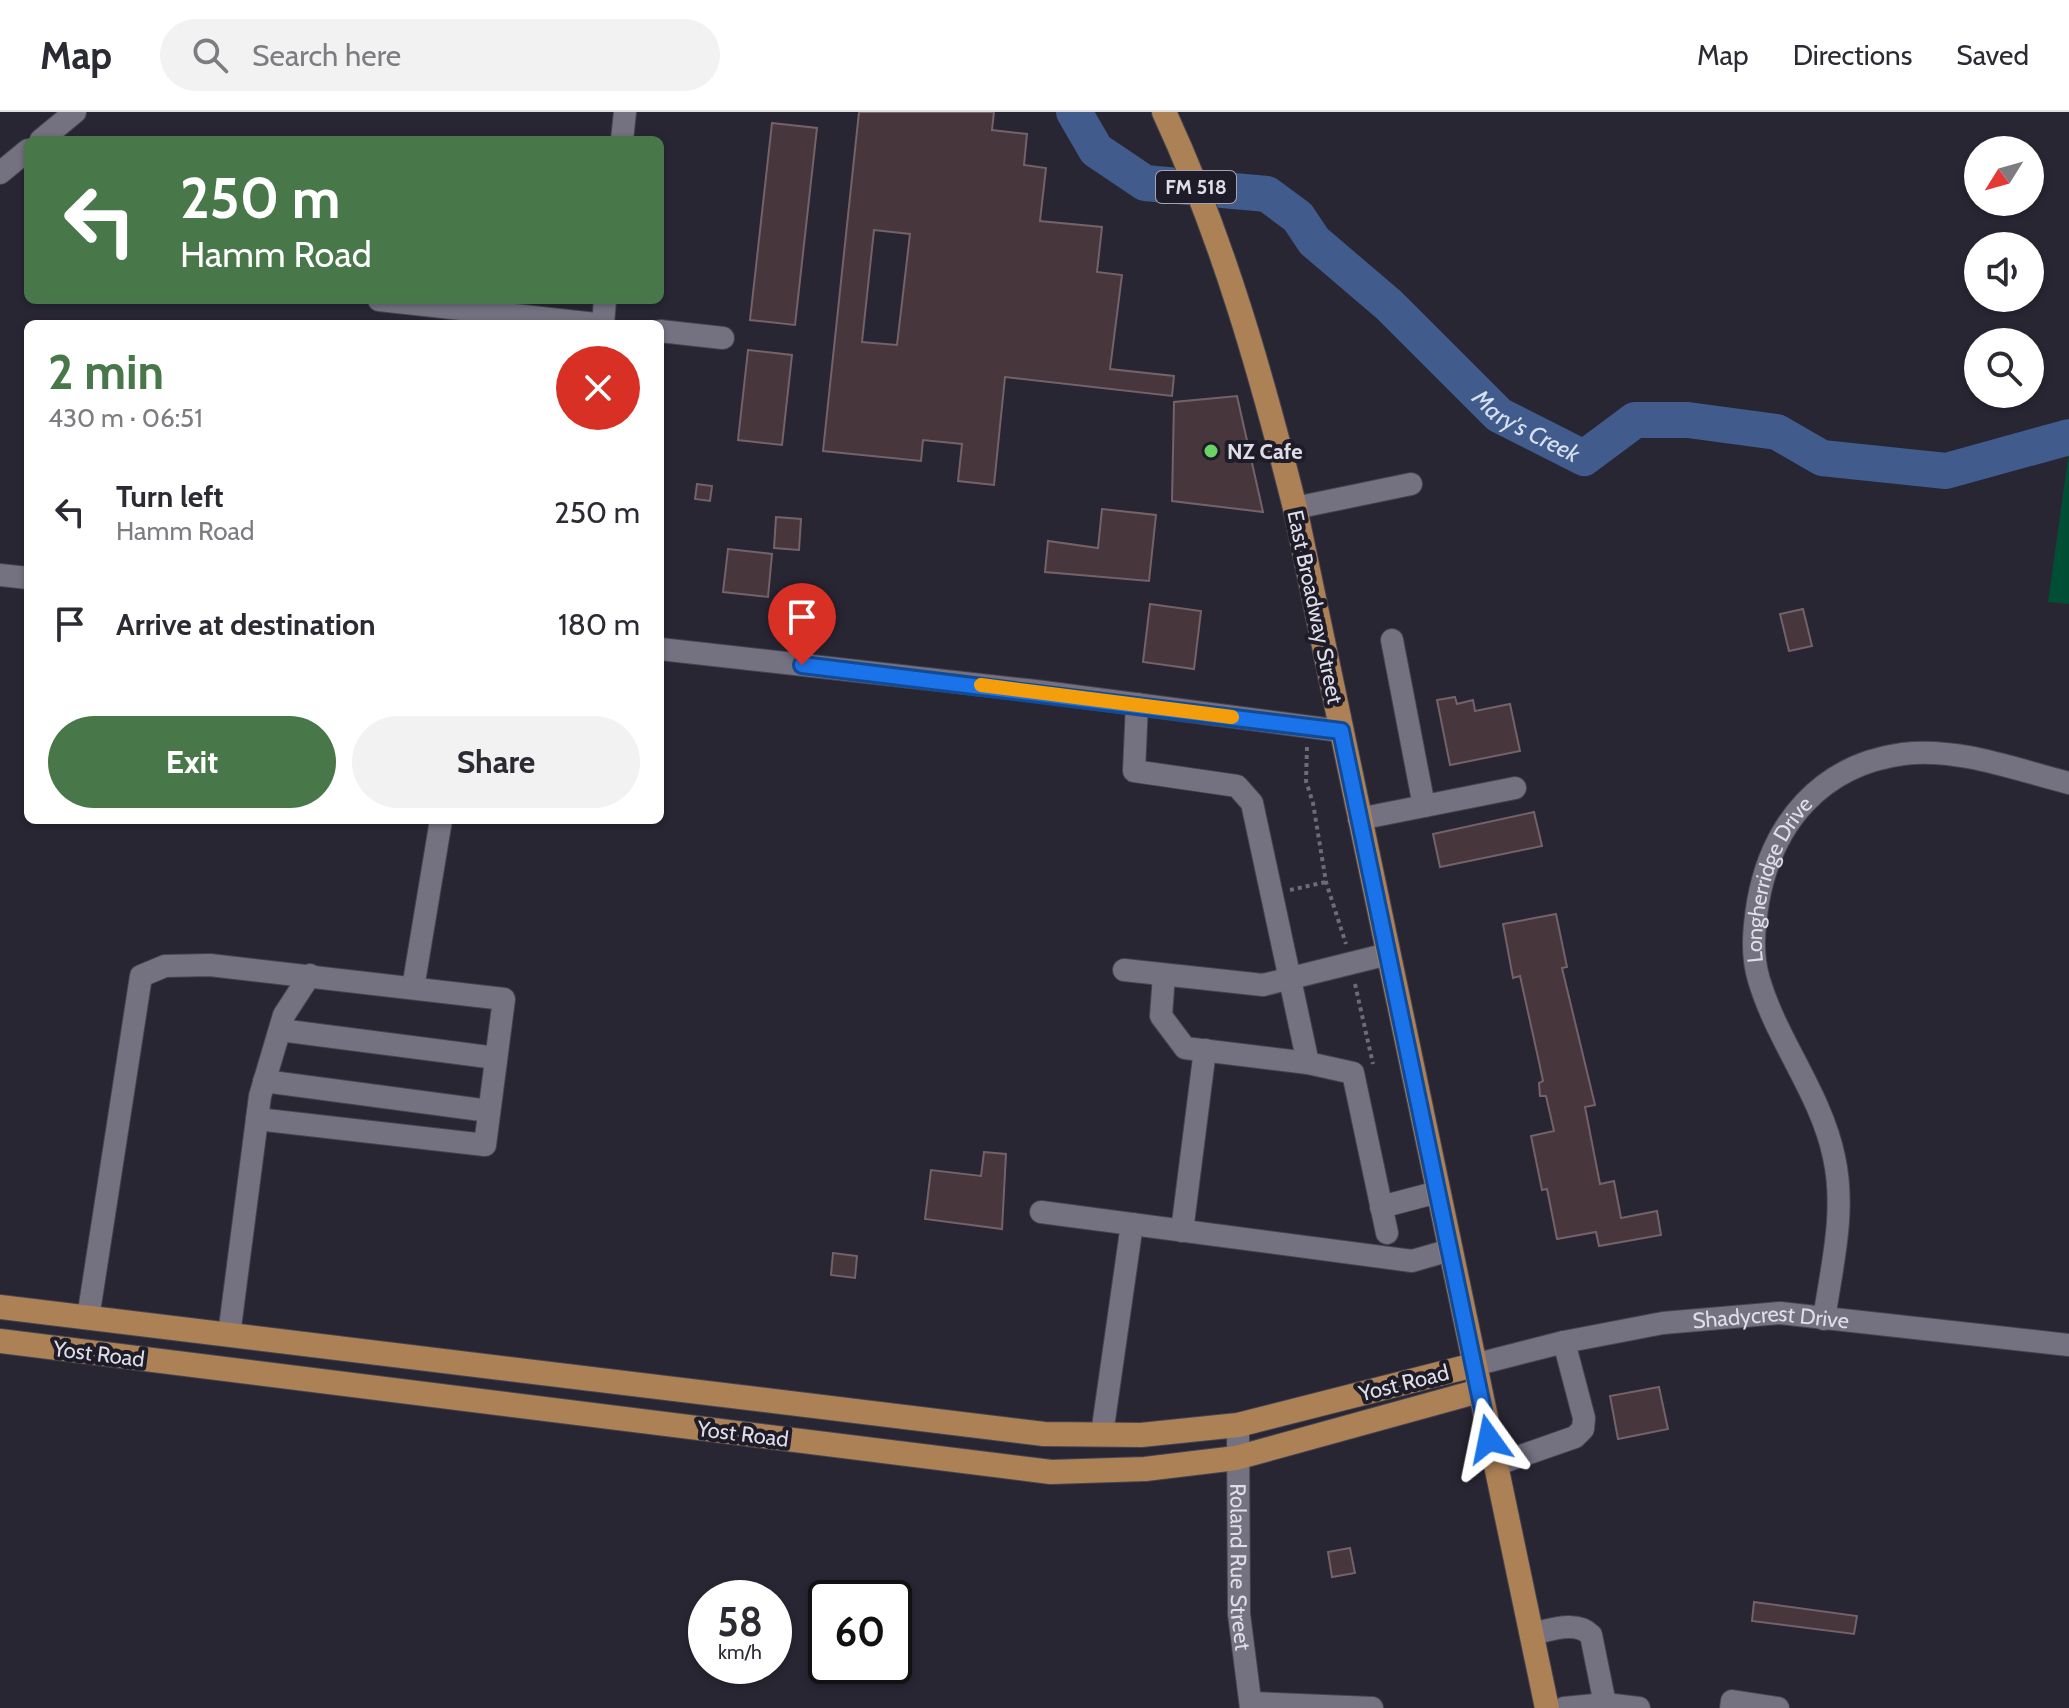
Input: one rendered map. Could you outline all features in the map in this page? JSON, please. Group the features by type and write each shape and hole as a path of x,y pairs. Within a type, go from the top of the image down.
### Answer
{"main road":[{"name":"East Broadway Street","path":"1168,120 1219,246 1265,389 1295,508 1547,1708"},
{"name":"Yost Road","path":"0,1307 1044,1434 1141,1435 1238,1425 1474,1365"},
{"name":"Yost Road","path":"0,1341 1051,1472 1145,1469 1236,1458 1479,1391"},
{"path":"423,1394 428,1360"},
{"path":"793,1440 798,1406"},
{"path":"1099,1471 1102,1434"}],"street":[{"path":"46,136 75,112"},
{"path":"622,136 625,112"},
{"path":"0,173 24,153"},
{"path":"415,304 560,320"},
{"path":"664,331 723,338"},
{"path":"1295,508 1411,484"},
{"path":"0,575 24,578"},
{"path":"1392,640 1424,806"},
{"path":"664,649 1137,704 1341,731"},
{"path":"1137,704 1134,771 1237,786 1252,803 1308,1063"},
{"name":"Longherridge Drive","path":"1824,1319 1841,1202 1834,1155 1758,978 1753,932 1764,867 1782,830 1812,795 1836,776 1876,761 1904,754 1940,753 2069,783"},
{"path":"1359,819 1515,788"},
{"path":"413,988 440,824"},
{"path":"1124,970 1263,985 1388,954"},
{"path":"88,1318 141,976 165,966 210,965 504,999 485,1145 257,1119"},
{"path":"229,1335 264,1081 282,1022 310,975"},
{"path":"1164,975 1161,1016 1185,1048 1308,1063 1353,1073 1387,1233"},
{"path":"282,1022 496,1058"},
{"path":"1182,1231 1205,1050"},
{"path":"264,1081 489,1111"},
{"path":"1381,1207 1438,1192"},
{"path":"1041,1212 1412,1261 1450,1250"},
{"path":"1102,1434 1132,1224"},
{"name":"Shadycrest Drive","path":"1474,1365 1564,1342 1709,1317 1780,1313 2069,1345"},
{"path":"1495,1465 1575,1437 1583,1429 1584,1418 1564,1342"},
{"name":"Roland Rue Street","path":"1238,1425 1239,1614 1251,1706"},
{"path":"1531,1634 1568,1627 1585,1629 1591,1635 1624,1706 1564,1708"},
{"path":"1731,1708 1732,1701 1778,1708"},
{"path":"1251,1706 1372,1708"}],"path":[{"path":"1306,726 1306,781 1313,803 1326,882 1343,928 1349,964 1361,995 1374,1071"},
{"path":"1272,894 1326,882"}],"green space":[{"path":"2069,451 2069,604 2048,602"}],"building":[{"path":"859,112 994,112 992,130 1027,134 1024,165 1046,168 1040,221 1102,227 1097,272 1122,275 1110,369 1174,376 1172,396 1005,377 994,485 958,481 962,444 923,440 921,461 823,451","holes":["874,230 910,234 897,345 862,342"]},
{"path":"772,123 817,128 795,325 750,320"},
{"path":"748,350 792,355 782,445 738,440"},
{"name":"NZ Cafe","path":"1237,396 1263,512 1172,501 1174,402"},
{"path":"697,484 712,486 710,501 695,499"},
{"path":"1102,509 1156,515 1149,581 1045,572 1048,541 1098,548"},
{"path":"776,517 801,519 799,550 774,548"},
{"path":"728,549 772,554 768,597 723,592"},
{"path":"1150,604 1201,611 1194,669 1143,662"},
{"path":"1803,609 1812,646 1789,651 1780,614"},
{"path":"1455,697 1457,704 1473,700 1475,711 1510,704 1520,751 1450,765 1437,700"},
{"path":"1534,812 1542,846 1440,867 1433,834"},
{"path":"1556,914 1567,967 1562,968 1595,1105 1585,1107 1600,1184 1614,1181 1621,1218 1657,1211 1661,1235 1599,1246 1596,1232 1557,1239 1547,1189 1542,1190 1531,1136 1554,1131 1546,1096 1540,1096 1539,1083 1543,1081 1539,1062 1520,976 1513,978 1503,924"},
{"path":"984,1152 1006,1154 1002,1229 925,1219 931,1170 981,1176"},
{"path":"833,1253 857,1256 855,1278 831,1275"},
{"path":"1659,1387 1668,1429 1618,1439 1610,1396"},
{"path":"1350,1548 1355,1573 1332,1577 1328,1552"},
{"path":"1754,1602 1857,1616 1854,1634 1752,1621"}],"waterway":[{"name":"Mary's Creek","path":"1074,112 1096,150 1145,183 1267,194 1298,217 1314,241 1389,305 1499,415 1584,458 1635,420 1688,420 1777,432 1822,458 1946,471 2069,437"}],"slow traffic":[{"path":"981,685 1232,717"}],"place":[{"name":"NZ Cafe","path":"1211,451"}],"route":[{"path":"802,665 1036,691 1341,731 1489,1439"}]}
